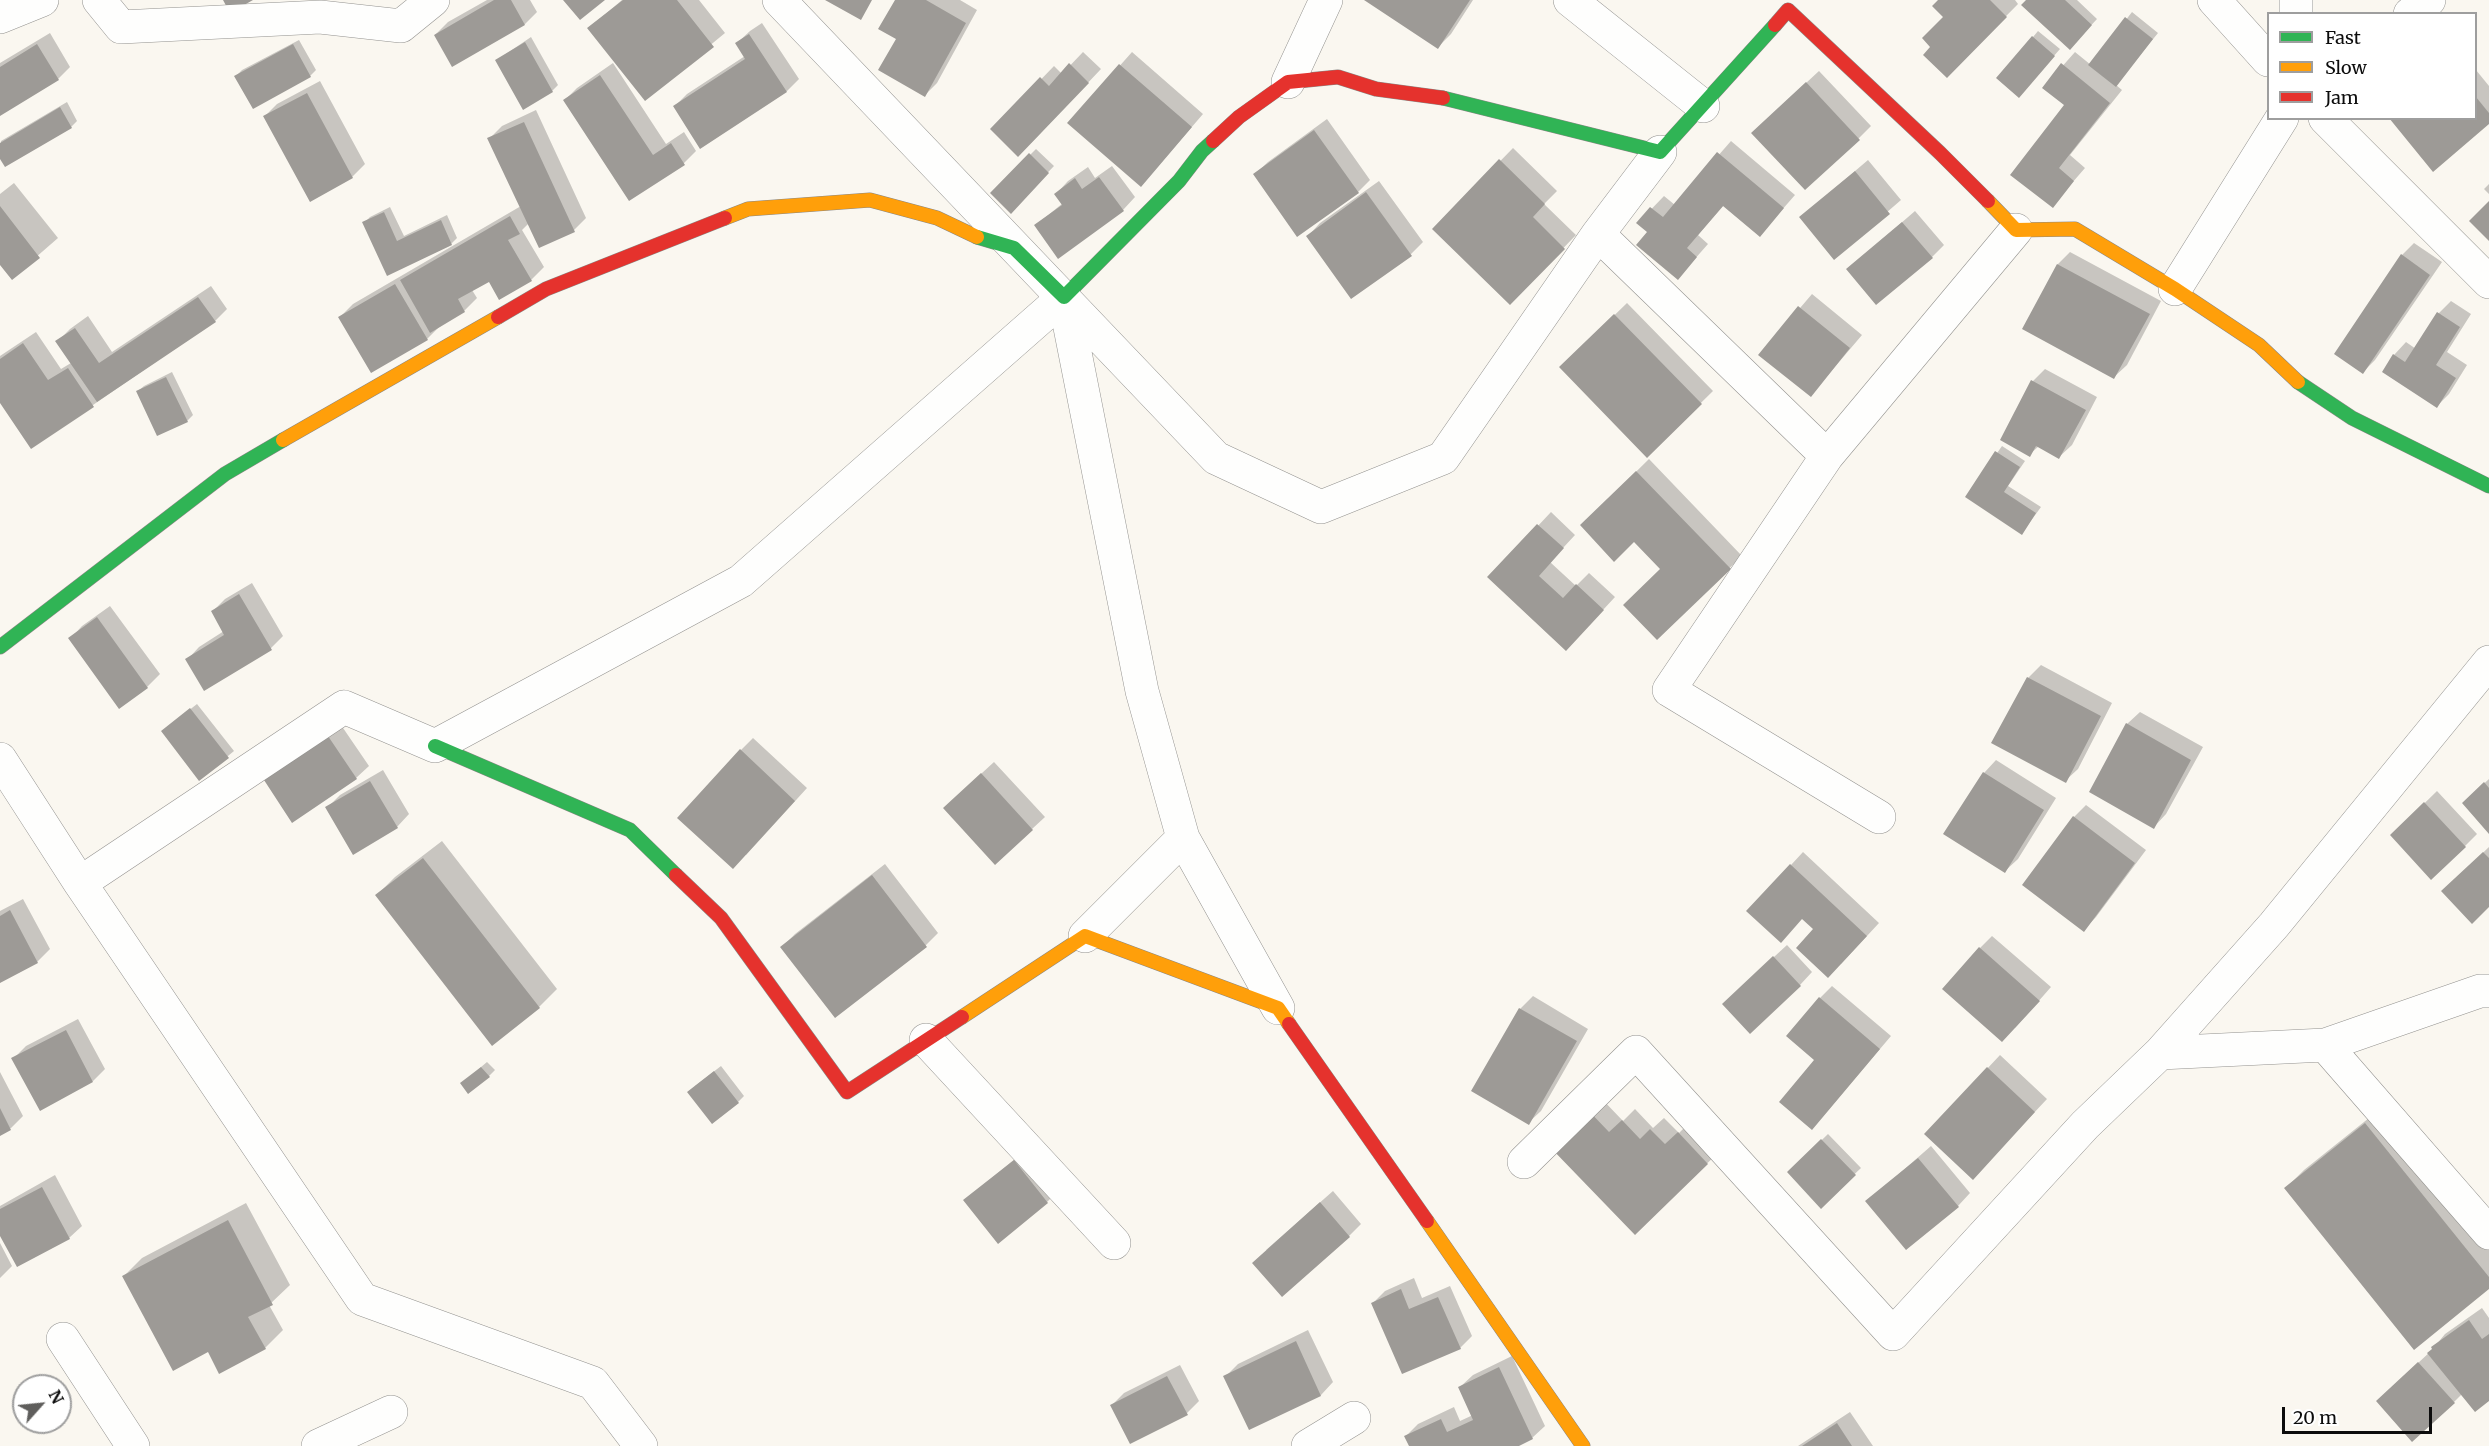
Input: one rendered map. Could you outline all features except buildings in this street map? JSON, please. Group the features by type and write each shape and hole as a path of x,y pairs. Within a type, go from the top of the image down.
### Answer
{"street":[{"path":"0,17 42,0"},
{"path":"99,0 121,27 320,17 402,26 433,0"},
{"path":"779,0 1216,458 1321,507 1443,458 1598,234 1659,152 1703,106 1783,5 1940,153 2016,230 2075,229 2175,289 2259,345 2305,388 2352,418 2489,486"},
{"path":"435,746 741,581 1064,297 1179,181 1202,151 1239,117 1288,82 1326,0"},
{"path":"1570,0 1703,106"},
{"path":"2214,0 2267,59"},
{"path":"2413,12 2429,0"},
{"path":"1288,82 1338,77 1376,89 1438,97 1659,152"},
{"path":"2175,289 2281,120"},
{"path":"2327,120 2489,282"},
{"path":"0,647 225,474 546,289 748,209 870,200 937,218 978,237 1014,248 1064,297 1142,690 1183,838 1278,1008 1583,1446"},
{"path":"1879,817 1669,690 1827,456 2016,230"},
{"path":"1598,234 1827,456"},
{"path":"1524,1162 1636,1052 1893,1334 2085,1125 2160,1053 2274,925 2489,662"},
{"path":"80,883 344,707 630,830 721,918 847,1092 1085,936 1183,838"},
{"path":"0,759 80,883 362,1299 593,1383 642,1446"},
{"path":"1085,936 1278,1008"},
{"path":"2160,1053 2325,1045 2480,991 2489,992"},
{"path":"926,1040 1114,1243"},
{"path":"2325,1045 2489,1233"},
{"path":"63,1338 133,1446"},
{"path":"318,1446 391,1412"},
{"path":"1308,1446 1354,1418"}],"traffic: fast":[{"path":"1443,98 1660,152 1775,25"},
{"path":"977,237 1014,248 1064,297 1179,181 1202,151 1213,141"},
{"path":"2298,382 2352,418 2489,486"},
{"path":"0,647 225,474 283,440"},
{"path":"435,746 630,830 676,875"}],"traffic: slow":[{"path":"725,218 748,209 870,200 937,218 977,237"},
{"path":"1988,201 2016,230 2075,229 2175,289 2259,345 2298,382"},
{"path":"283,440 498,317"},
{"path":"962,1017 1085,936 1278,1008 1289,1024"},
{"path":"1427,1221 1583,1446"}],"traffic: jam":[{"path":"1775,25 1788,10 1988,201"},
{"path":"1213,141 1239,117 1288,82 1338,77 1376,89 1443,98"},
{"path":"498,317 546,289 725,218"},
{"path":"676,875 721,918 847,1092 962,1017"},
{"path":"1289,1024 1427,1221"}]}
